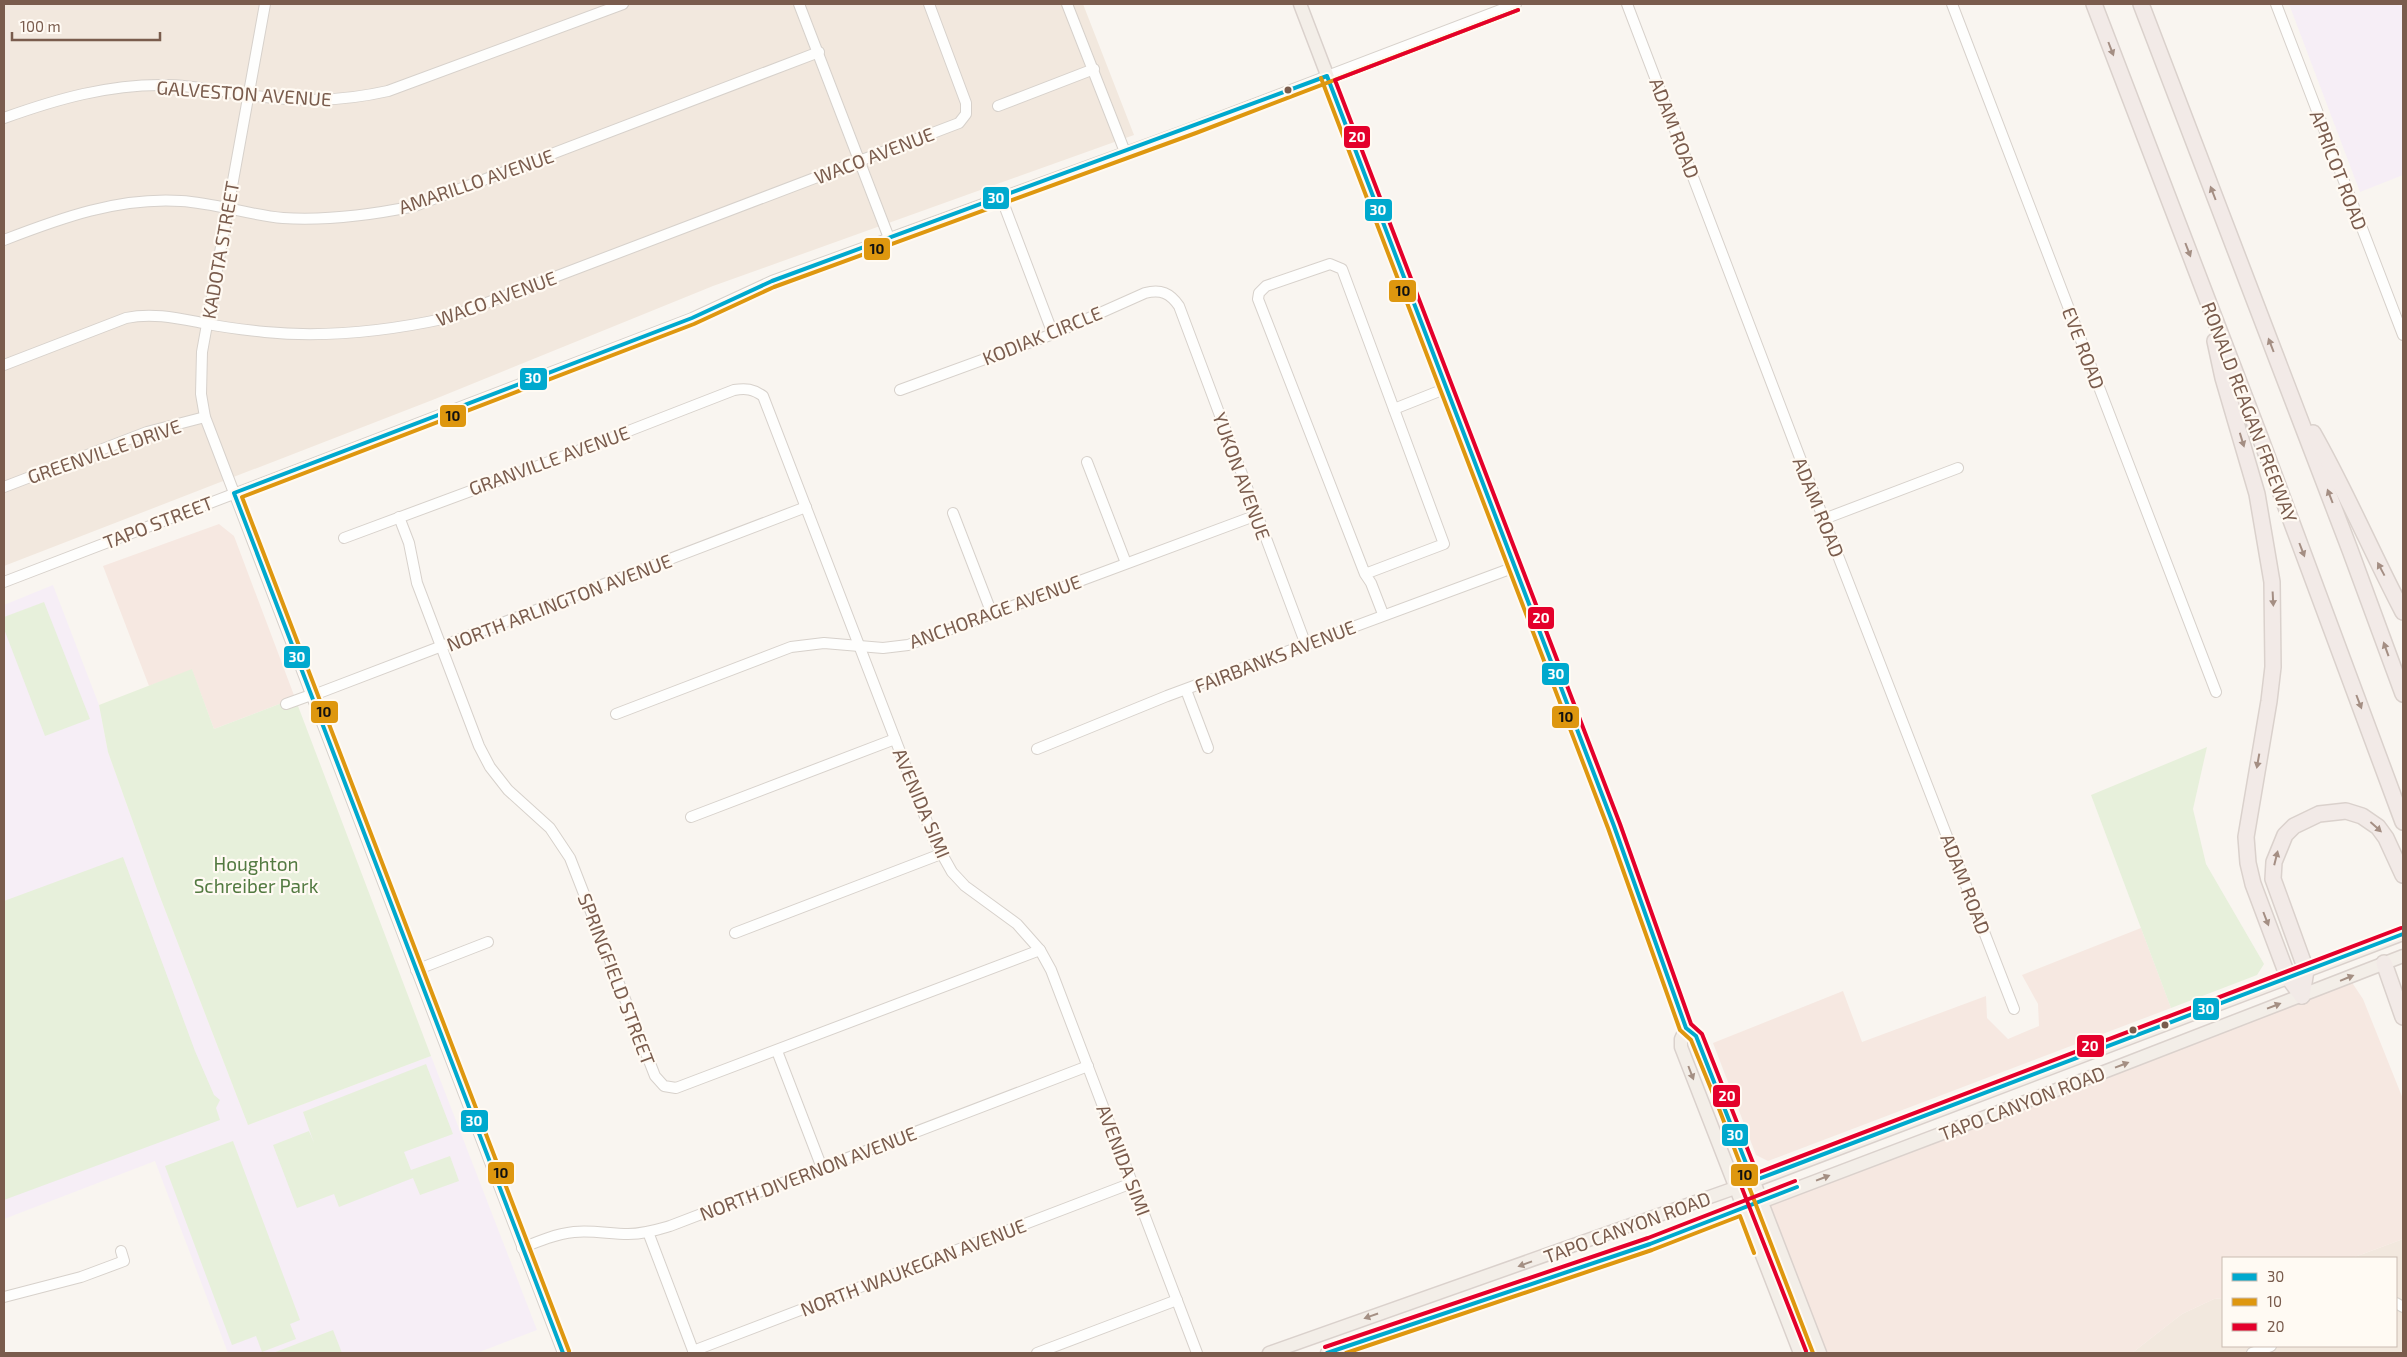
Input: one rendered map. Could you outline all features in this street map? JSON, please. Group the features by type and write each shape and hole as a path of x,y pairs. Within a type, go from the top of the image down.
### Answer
{"highway":[{"name":"RONALD REAGAN FREEWAY","path":"2094,4 2403,822"},
{"path":"2141,4 2403,694"},
{"path":"2204,291 2223,378 2258,494 2272,582 2273,667 2246,837 2248,863 2253,884 2288,977 2302,996"},
{"path":"2286,383 2337,476 2368,545 2403,612"},
{"path":"2302,996 2306,970 2273,879 2274,862 2285,835 2294,826 2318,814 2346,811 2362,816 2378,827 2386,838 2403,875"},
{"path":"2384,963 2403,1018"}],"main road":[{"path":"1300,4 1614,826 1686,1028 1696,1036 1820,1353"},
{"name":"TAPO CANYON ROAD","path":"1269,1353 1754,1181 2403,934"},
{"name":"TAPO CANYON ROAD","path":"1326,1353 1650,1244 2403,956"},
{"path":"1686,1028 1681,1039 1681,1047 1800,1353"}],"street":[{"name":"KADOTA STREET","path":"265,4 200,372 205,417 563,1353"},
{"name":"GALVESTON AVENUE","path":"4,118 66,97 132,86 197,87 248,95 320,101 356,98 388,91 622,4"},
{"path":"799,4 889,238"},
{"name":"WACO AVENUE","path":"4,364 133,317 160,316 267,332 317,334 371,332 447,318 959,123 966,114 966,103 929,4"},
{"path":"1067,4 1125,152"},
{"name":"TAPO STREET","path":"4,582 692,318 772,281 1125,152 1516,4"},
{"name":"ADAM ROAD","path":"1627,4 1824,520 2014,1009"},
{"name":"EVE ROAD","path":"1952,4 2216,692"},
{"name":"APRICOT ROAD","path":"2276,4 2403,335"},
{"name":"AMARILLO AVENUE","path":"4,240 73,214 136,202 182,201 282,218 324,219 377,214 415,206 818,52"},
{"path":"998,106 1094,69"},
{"path":"1001,197 1053,334"},
{"path":"1365,574 1444,544 1342,269 1330,264 1266,286 1259,293 1258,299 1365,574 1371,583 1383,614"},
{"name":"KODIAK CIRCLE","path":"900,390 1053,334 1150,292 1165,292 1174,298 1179,306"},
{"name":"YUKON AVENUE","path":"1179,306 1306,645"},
{"name":"GRANVILLE AVENUE","path":"344,538 554,460 734,390 745,388 755,390"},
{"path":"1394,408 1447,388"},
{"name":"AVENIDA SIMI","path":"755,390 763,396 767,404 941,854 965,886 1017,924 1040,950 1051,970 1197,1353"},
{"name":"GREENVILLE DRIVE","path":"4,487 148,432 205,417"},
{"path":"1087,462 1126,563"},
{"path":"1824,520 1958,468"},
{"name":"NORTH ARLINGTON AVENUE","path":"286,704 441,647 806,507"},
{"path":"953,513 992,614"},
{"name":"ANCHORAGE AVENUE","path":"616,714 791,647 824,643 883,648 908,645 1257,515"},
{"name":"SPRINGFIELD STREET","path":"399,517 409,543 417,583 479,746 490,767 508,790 550,828 570,858 659,1082 671,1089 676,1088 1040,950"},
{"name":"FAIRBANKS AVENUE","path":"1037,750 1383,614 1515,566"},
{"path":"1186,690 1208,748"},
{"path":"691,817 895,739"},
{"path":"735,933 941,854"},
{"path":"416,970 488,942"},
{"path":"777,1051 822,1168"},
{"name":"NORTH DIVERNON AVENUE","path":"522,1248 550,1237 572,1232 628,1234 648,1232 670,1226 1088,1066"},
{"name":"NORTH WAUKEGAN AVENUE","path":"694,1352 1132,1183"},
{"path":"648,1232 694,1352"},
{"path":"4,1297 81,1277 116,1264 124,1260 121,1251"},
{"path":"1037,1353 1177,1300"},
{"path":"2252,1353 2270,1349"}],"shaded area":[{"path":"4,4 1083,4 1134,135 713,286 435,399 4,566"},
{"path":"2289,4 2403,4 2403,175 2360,192"},
{"path":"219,524 234,536 295,698 214,729 192,670 149,686 103,566"},
{"path":"53,585 99,705 108,752 157,889 248,1125 431,1056 537,1330 477,1353 228,1353 155,1161 4,1219 4,605"},
{"path":"2141,928 2171,1008 1768,1161 1756,1155 1713,1043 1843,991 1862,1042 1986,996 1987,1018 2008,1039 2039,1026 2038,1004 2022,975"},
{"path":"2351,981 2363,999 2403,1099 2403,1239 2355,1257 2222,1257 2222,1298 2214,1299 2182,1314 2132,1353 1826,1353 1766,1203"},
{"path":"2403,1239 2403,1353 2132,1353 2182,1314 2214,1299 2222,1298 2222,1347 2397,1347 2397,1257 2355,1257"}],"green space":[{"path":"44,602 90,719 45,736 4,629 4,617"},
{"name":"Houghton Schreiber Park","path":"192,669 214,729 295,698 431,1056 248,1125 157,889 108,752 99,705"},
{"path":"2207,747 2193,809 2206,864 2264,964 2257,975 2171,1008 2091,795"},
{"path":"123,857 195,1051 214,1095 220,1100 216,1108 220,1120 4,1200 4,901"},
{"path":"426,1064 453,1134 404,1152 411,1170 450,1156 459,1181 420,1195 413,1178 339,1207 334,1194 297,1208 273,1145 309,1131 314,1143 303,1112"},
{"path":"233,1141 300,1320 290,1324 296,1339 262,1352 256,1336 232,1345 165,1166"},
{"path":"333,1330 342,1353 273,1353"}],"transit line":[{"name":"10","path":"569,1351 242,497 694,324 774,287 1196,133 1518,10"},
{"name":"20","path":"1518,10 1335,80 1620,824 1691,1024 1702,1034 1757,1173 2401,928"},
{"name":"30","path":"563,1353 234,493 692,318 772,281 1327,76 1614,826 1686,1028 1696,1036 1753,1181 2403,934"},
{"name":"10","path":"1321,78 1608,828 1680,1030 1691,1040 1813,1353"},
{"name":"20","path":"1738,1178 1806,1351"},
{"name":"20","path":"1325,1347 1648,1238 1795,1181"},
{"name":"30","path":"1327,1353 1650,1244 1797,1187"},
{"name":"10","path":"1346,1353 1652,1250 1740,1216 1754,1253"}]}
